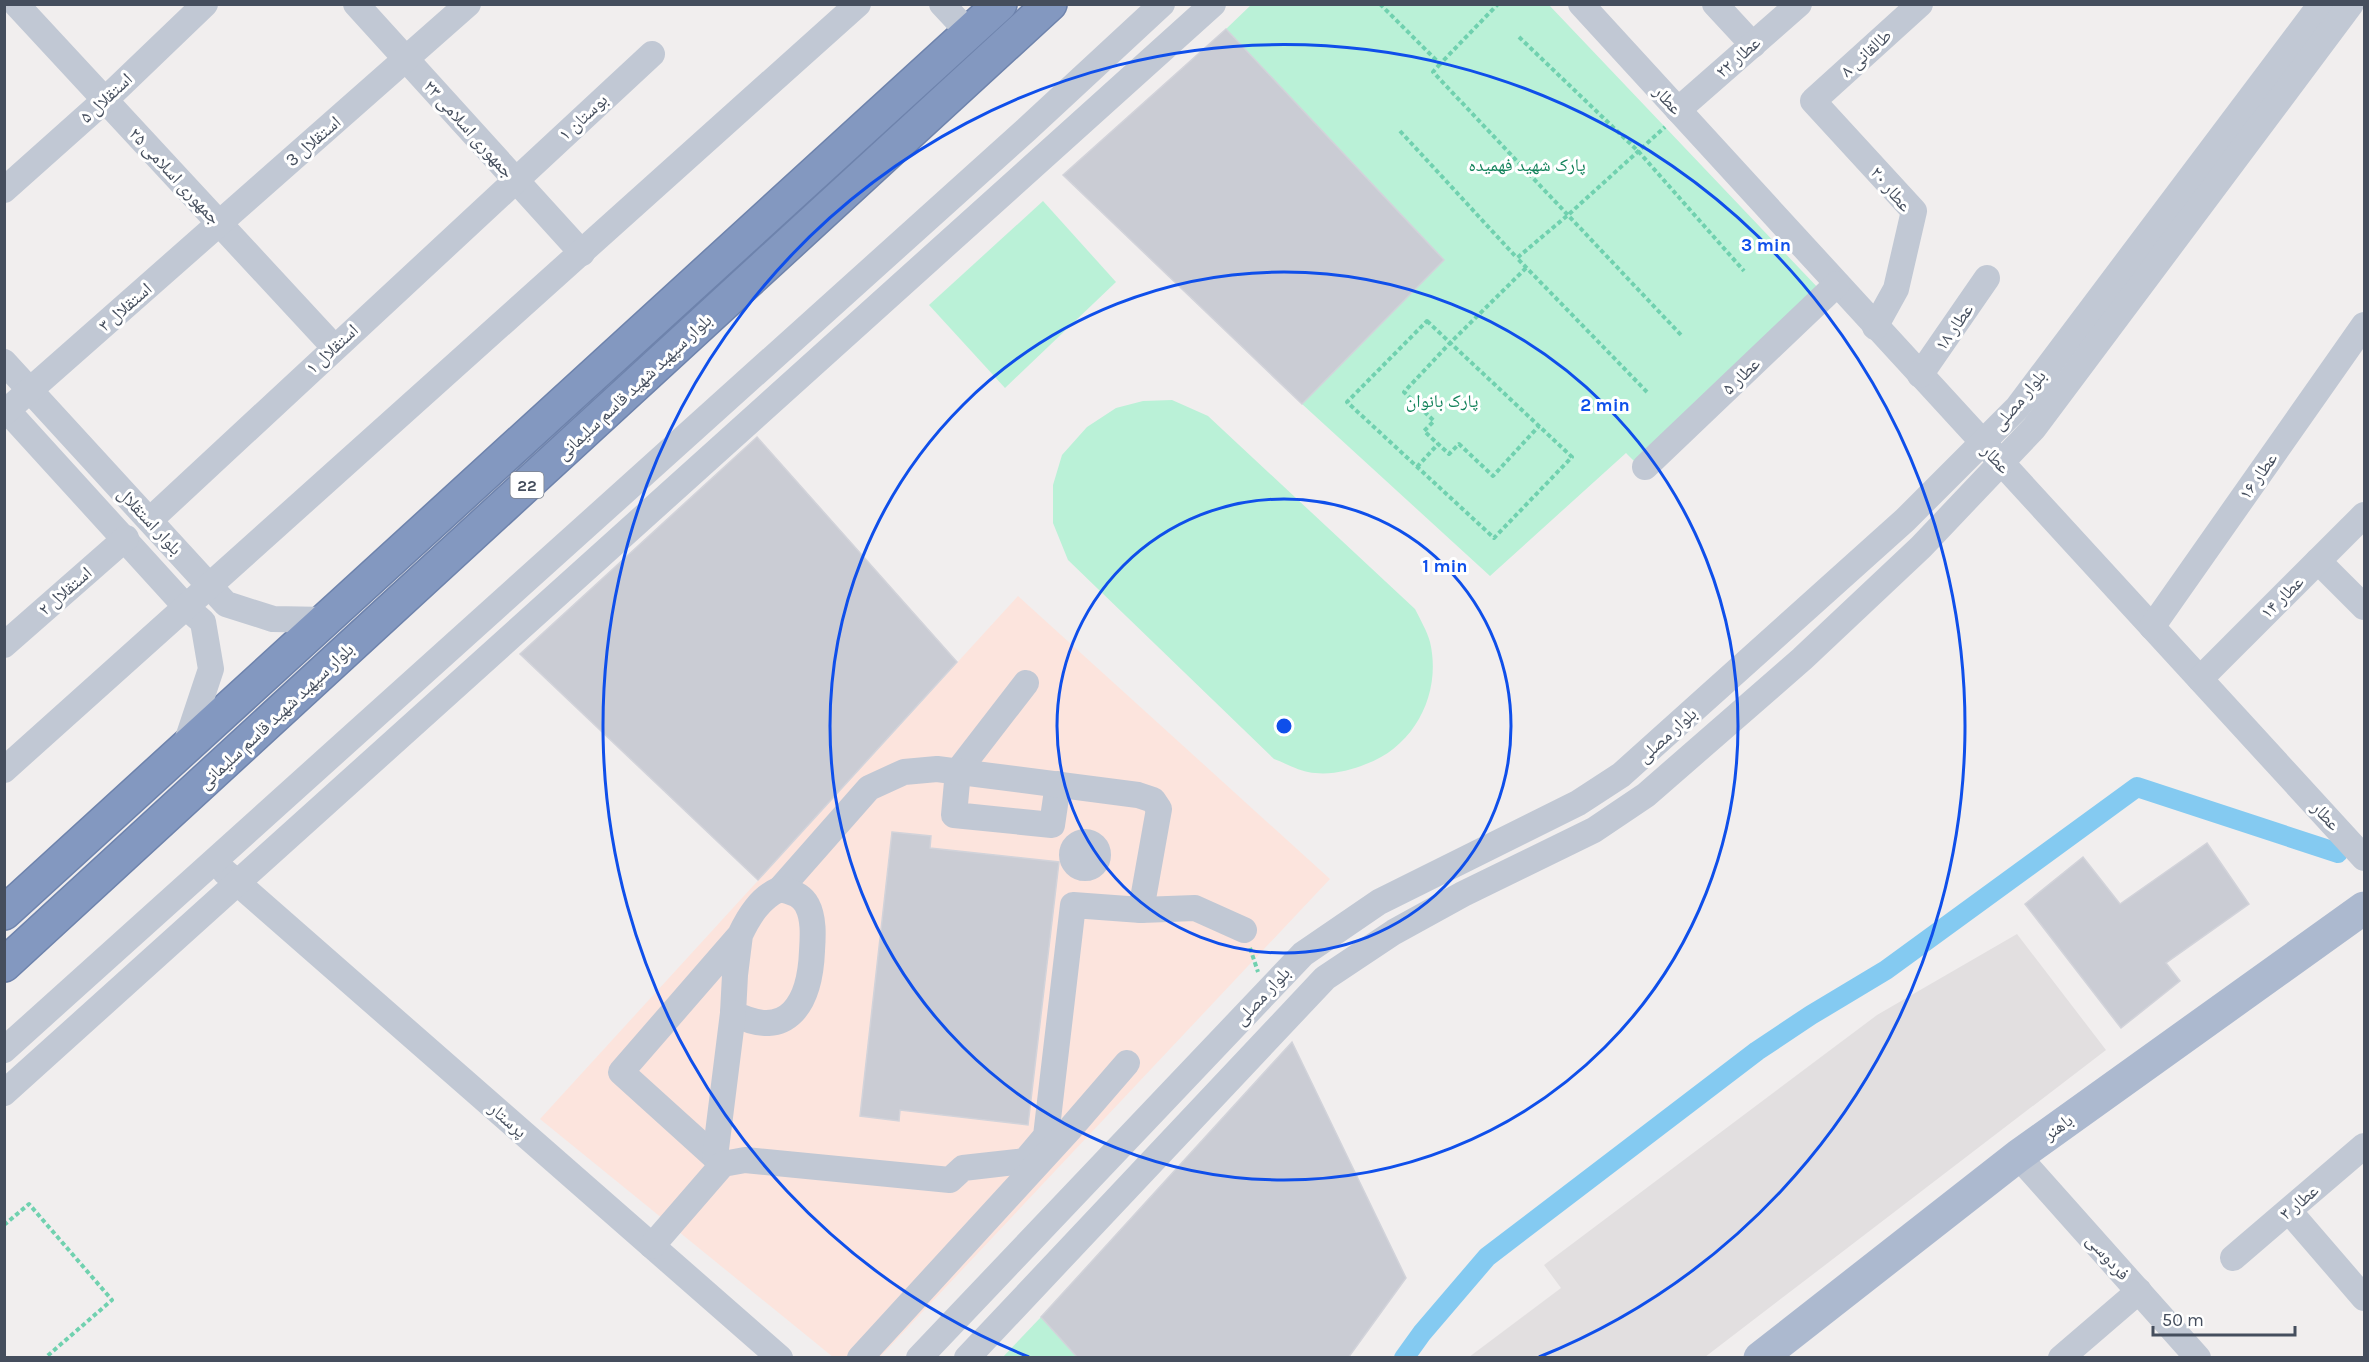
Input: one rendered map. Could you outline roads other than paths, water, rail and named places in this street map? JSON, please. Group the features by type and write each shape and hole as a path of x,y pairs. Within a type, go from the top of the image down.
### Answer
{"highway":[{"name":"بلوار سپهبد شهید قاسم سلیمانی","path":"4,913 1000,4"},
{"name":"بلوار سپهبد شهید قاسم سلیمانی","path":"4,964 1050,4"}],"main road":[{"name":"باهنر","path":"1760,1358 2018,1156 2364,908"}],"street":[{"name":"جمهوری اسلامی ۲۵","path":"16,4 334,347"},
{"name":"استقلال ۵","path":"4,190 105,100 205,4"},
{"name":"جمهوری اسلامی ۲۳","path":"356,4 582,253"},
{"name":"استقلال 3","path":"219,223 468,4"},
{"path":"4,770 858,4"},
{"path":"942,4 969,33"},
{"path":"4,1050 1026,130 1162,4"},
{"path":"4,1093 1213,4"},
{"name":"عطار","path":"1581,4 1672,119 1837,284 2200,679 2360,844"},
{"path":"1715,4 1753,45"},
{"name":"عطار ۲۲","path":"1672,119 1799,4"},
{"name":"طالقانی ۸","path":"1813,102 1920,4"},
{"name":"بلوار مصلی","path":"921,1357 1303,954 1379,902 1578,803 1621,775 1905,520 2017,408 2321,4"},
{"name":"بلوار مصلی","path":"967,1358 1325,978 1395,932 1463,894 1594,830 1646,795 1845,619 1921,547 2034,428 2351,4"},
{"name":"بوستان ۱","path":"515,180 652,54"},
{"name":"عطار ۲۰","path":"1813,102 1914,212 1896,289 1875,327"},
{"path":"1026,130 1048,155"},
{"name":"استقلال ۱","path":"150,520 515,180"},
{"name":"استقلال ۳","path":"5,410 219,223"},
{"name":"عطار ۱۸","path":"1920,375 1988,279"},
{"name":"عطار ۵","path":"1645,467 1837,284"},
{"name":"عطار ۱۶","path":"2152,627 2364,325"},
{"name":"بلوار استقلال","path":"4,362 226,604 273,620 327,620"},
{"name":"بلوار استقلال","path":"5,410 126,538 187,608 203,622 211,669 184,751"},
{"path":"635,482 656,506"},
{"name":"عطار ۱۴","path":"2200,679 2364,515"},
{"name":"استقلال ۲","path":"4,645 126,538"},
{"path":"2318,561 2364,607"},
{"path":"1026,683 958,771 954,815 1052,825 1058,784"},
{"path":"740,935 715,1157 621,1072 740,935 758,905 771,893 780,889 869,788 904,772 937,769 1138,795 1154,800 1159,808 1141,910"},
{"name":"پرستار","path":"214,862 780,1358"},
{"path":"652,1246 723,1164 745,1160 950,1180 963,1168 1025,1161 1046,1136 1073,905 1082,868"},
{"path":"733,1013 744,1019 778,1022 796,1012 810,982 811,916 806,903 798,896 780,889"},
{"path":"1073,905 1141,910 1195,908 1244,930"},
{"path":"860,1358 1069,1130 1127,1062"},
{"path":"1050,1105 1069,1130"},
{"name":"عطار ۳","path":"2233,1258 2364,1146"},
{"name":"فردوسی","path":"2018,1156 2198,1358"},
{"path":"2289,1211 2364,1298"},
{"path":"2061,1358 2139,1291"}],"waterway":[{"path":"1404,1358 1422,1333 1487,1257 1757,1051 1886,970 2137,787 2338,853"}],"park label":[{"name":"پارک شهید فهمیده","path":"1527,165"},
{"name":"پارک بانوان","path":"1442,401"}]}
